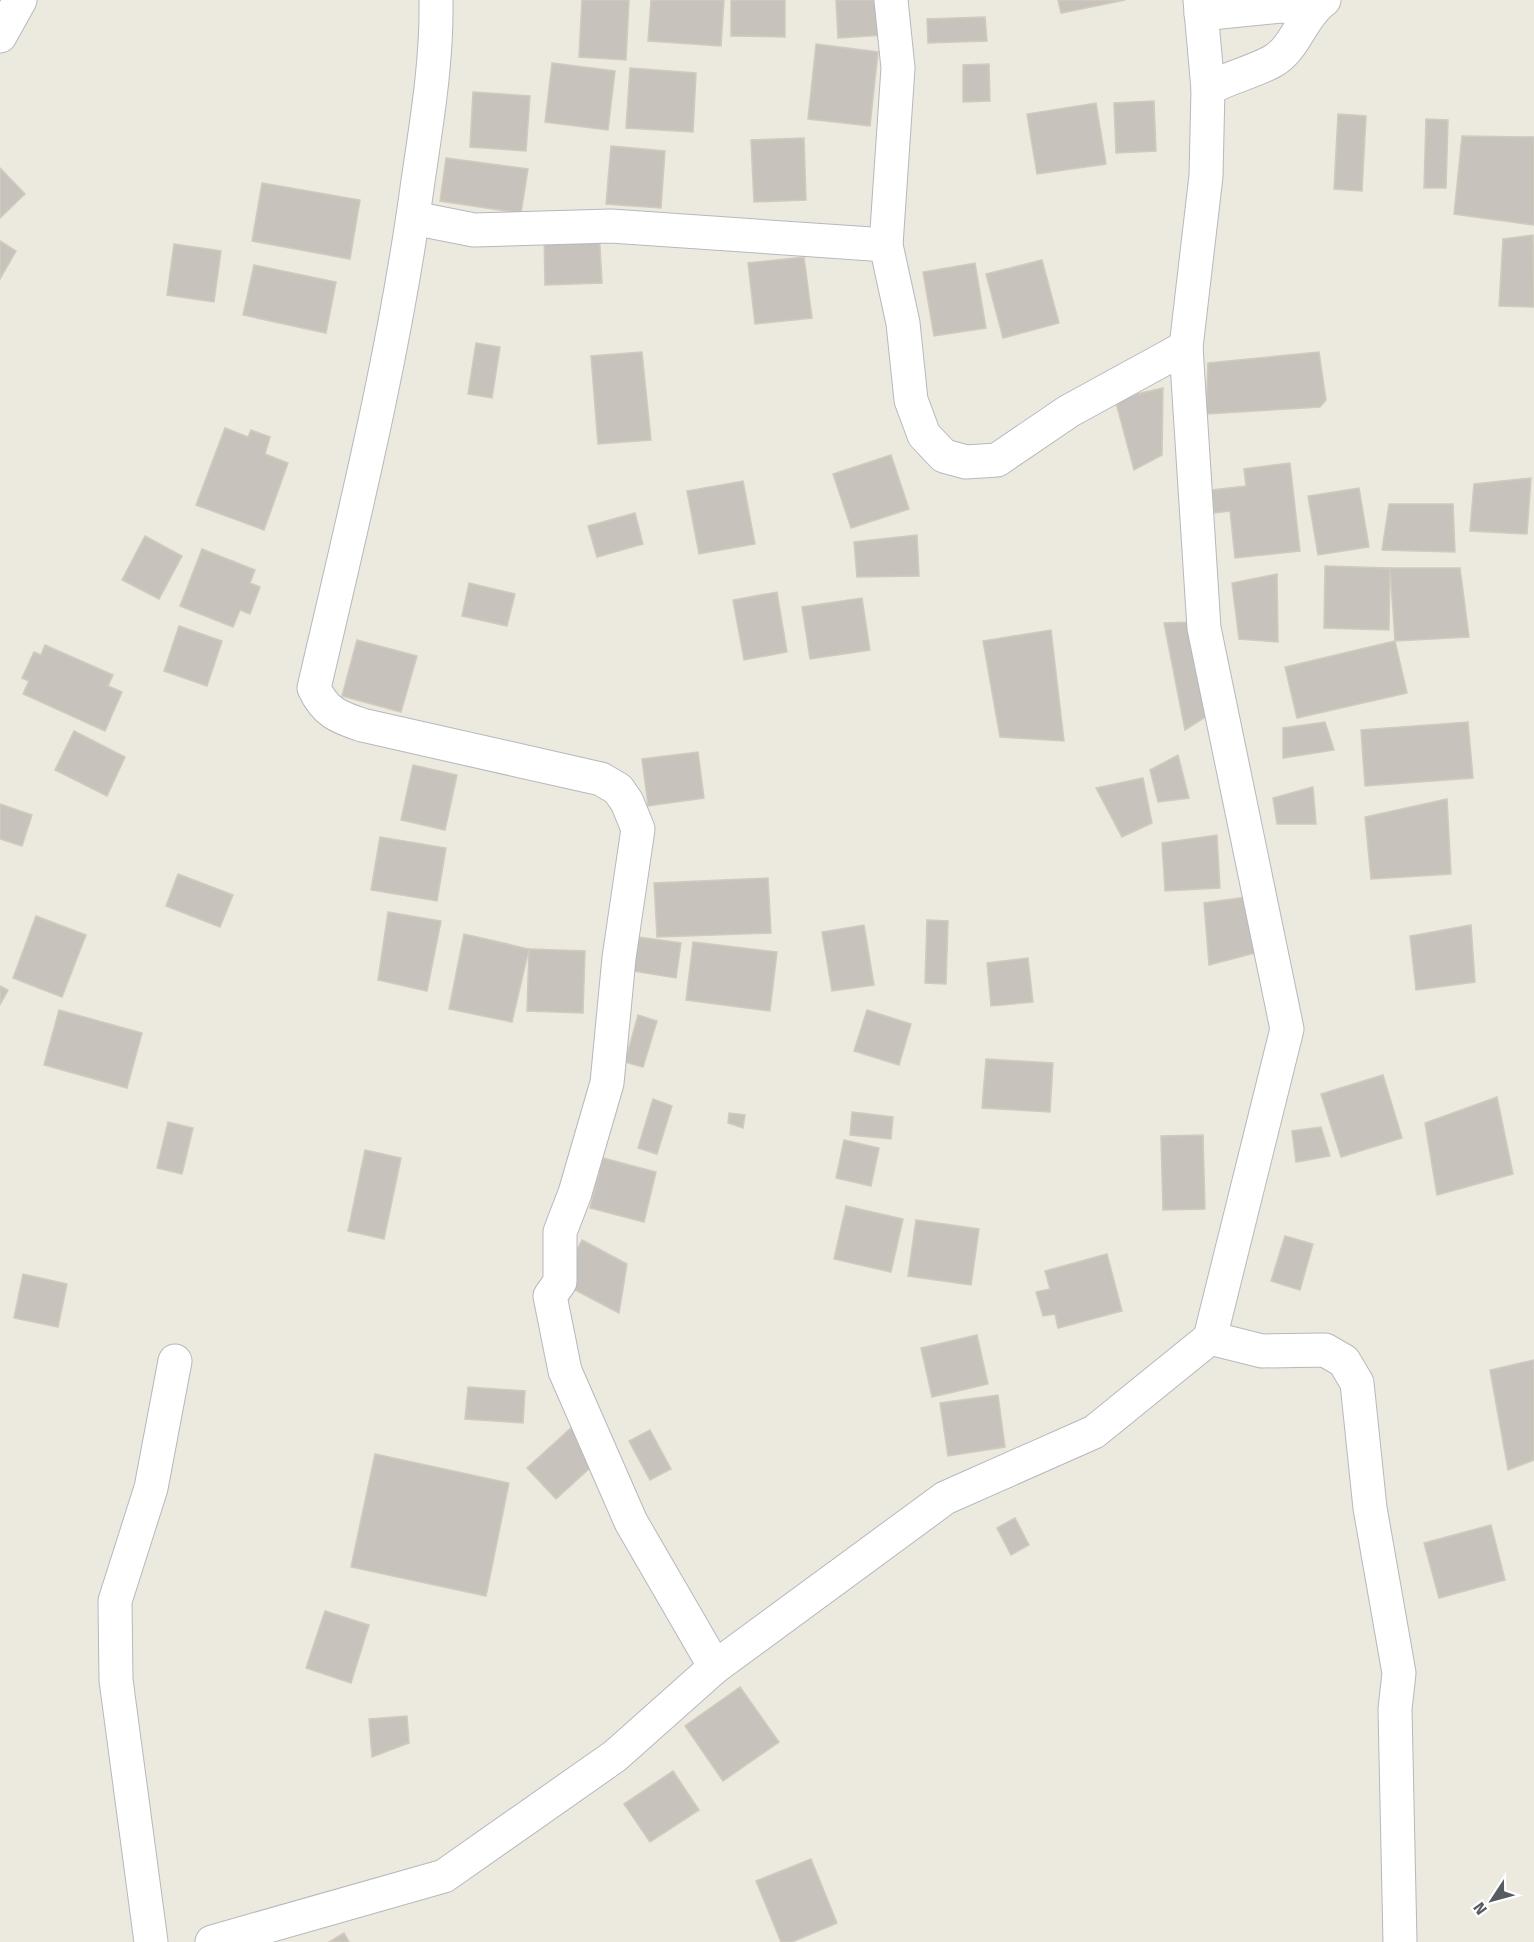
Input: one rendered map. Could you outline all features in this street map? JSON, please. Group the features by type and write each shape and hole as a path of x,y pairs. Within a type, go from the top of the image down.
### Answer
{"street":[{"path":"0,36 20,0"},
{"path":"436,0 437,47 413,218 384,388 314,688 321,704 335,716 362,725 601,779 618,789 627,802 638,829 619,958 607,1083 575,1193 560,1232 560,1282 550,1296 565,1371 631,1522 715,1666"},
{"path":"891,0 898,68 886,245 903,323 911,400 924,435 944,456 966,462 997,460 1070,411 1186,347"},
{"path":"212,1942 444,1876 615,1756 715,1666 945,1498 1094,1432 1210,1338 1287,1029 1204,628 1186,347 1206,176 1208,89 1201,7 1317,4"},
{"path":"1208,89 1229,77 1274,60 1294,38 1317,4"},
{"path":"413,218 474,230 611,226 886,245"},
{"path":"1210,1338 1262,1351 1325,1350 1344,1361 1357,1383 1370,1508 1399,1673 1395,1709 1400,1942"},
{"path":"151,1942 116,1680 115,1601 151,1488 174,1361"}],"building":[{"path":"582,0 629,0 626,60 579,57"},
{"path":"651,0 724,0 721,46 648,41"},
{"path":"731,0 785,0 785,37 731,36"},
{"path":"836,0 882,0 884,35 838,38"},
{"path":"1058,0 1125,0 1061,13"},
{"path":"985,17 987,41 928,43 927,19"},
{"path":"816,44 878,52 870,126 808,119"},
{"path":"552,63 615,71 608,130 545,122"},
{"path":"989,64 990,101 963,102 963,65"},
{"path":"630,68 696,73 693,132 626,128"},
{"path":"473,92 530,96 526,151 470,147"},
{"path":"1154,101 1156,151 1116,153 1114,103"},
{"path":"1096,103 1106,164 1037,174 1027,114"},
{"path":"1338,114 1366,116 1362,191 1334,189"},
{"path":"1426,119 1448,120 1446,188 1424,188"},
{"path":"1462,136 1534,137 1534,225 1454,214"},
{"path":"804,138 806,200 754,202 751,140"},
{"path":"611,146 665,151 661,208 606,204"},
{"path":"446,158 528,169 521,213 440,201"},
{"path":"0,168 25,194 0,218"},
{"path":"262,183 360,200 350,259 252,241"},
{"path":"599,230 602,283 545,285 544,231"},
{"path":"1533,235 1534,307 1499,306 1503,239"},
{"path":"0,241 16,251 0,279"},
{"path":"174,244 221,251 214,302 167,295"},
{"path":"804,257 812,318 755,324 748,263"},
{"path":"1042,260 1059,323 1003,338 986,274"},
{"path":"975,263 986,328 934,336 923,272"},
{"path":"254,265 336,282 326,333 243,315"},
{"path":"476,343 500,347 492,398 468,394"},
{"path":"642,352 651,440 598,444 591,356"},
{"path":"1319,352 1326,400 1320,407 1206,414 1208,363"},
{"path":"1163,388 1162,455 1134,470 1115,399"},
{"path":"225,428 248,437 251,430 270,437 265,454 288,463 264,530 196,505"},
{"path":"891,455 909,509 851,528 833,474"},
{"path":"1290,463 1300,551 1235,558 1230,511 1214,513 1212,490 1246,486 1244,469"},
{"path":"1531,478 1527,534 1470,531 1474,484"},
{"path":"743,481 755,544 699,554 687,491"},
{"path":"1359,488 1369,547 1318,555 1308,496"},
{"path":"1389,504 1453,504 1455,552 1382,550"},
{"path":"635,513 643,544 597,557 588,526"},
{"path":"917,535 919,576 857,577 854,542"},
{"path":"145,536 182,556 159,599 122,580"},
{"path":"202,549 255,570 250,583 260,587 250,614 240,610 233,627 180,606"},
{"path":"1325,566 1390,568 1389,630 1324,628"},
{"path":"1390,568 1460,568 1469,637 1395,641"},
{"path":"1277,574 1278,642 1239,639 1232,583"},
{"path":"469,583 515,594 507,626 462,616"},
{"path":"777,592 787,652 744,660 733,600"},
{"path":"862,598 870,650 810,659 802,607"},
{"path":"1192,622 1212,713 1185,730 1164,623"},
{"path":"179,626 222,641 207,686 164,671"},
{"path":"1051,630 1064,741 1000,737 983,641"},
{"path":"357,640 417,656 401,712 342,696"},
{"path":"1395,641 1407,693 1297,718 1285,667"},
{"path":"45,645 113,675 108,686 122,692 105,731 23,694 29,681 22,678 34,652 41,655"},
{"path":"1325,722 1334,750 1283,758 1283,728"},
{"path":"1468,722 1473,778 1365,786 1361,730"},
{"path":"74,731 125,757 107,796 55,770"},
{"path":"698,752 704,798 648,806 642,759"},
{"path":"1178,755 1189,798 1158,802 1150,770"},
{"path":"413,765 457,775 445,830 401,820"},
{"path":"1143,778 1152,823 1122,837 1096,788"},
{"path":"1313,787 1316,824 1277,824 1273,798"},
{"path":"1447,799 1451,874 1371,879 1365,817"},
{"path":"0,804 32,815 22,846 0,839"},
{"path":"1217,835 1220,888 1165,891 1162,843"},
{"path":"380,837 446,848 437,901 371,890"},
{"path":"178,874 233,895 220,927 166,906"},
{"path":"768,878 771,933 657,937 654,883"},
{"path":"1246,897 1255,953 1209,965 1204,903"},
{"path":"388,912 441,921 427,991 378,980"},
{"path":"36,916 86,935 62,997 13,978"},
{"path":"927,920 948,921 946,984 925,983"},
{"path":"864,925 874,985 832,991 822,932"},
{"path":"1471,925 1475,982 1416,990 1410,936"},
{"path":"464,934 529,949 512,1022 449,1009"},
{"path":"638,937 681,943 676,978 633,971"},
{"path":"693,942 777,952 770,1011 686,1000"},
{"path":"529,949 585,951 583,1013 527,1011"},
{"path":"1028,958 1033,1002 991,1006 987,963"},
{"path":"0,986 8,990 0,1005"},
{"path":"59,1010 142,1033 127,1088 44,1065"},
{"path":"867,1010 911,1024 899,1065 854,1051"},
{"path":"638,1015 657,1021 643,1067 625,1062"},
{"path":"986,1059 1053,1063 1050,1112 982,1108"},
{"path":"1383,1075 1402,1138 1341,1157 1321,1094"},
{"path":"1497,1097 1513,1174 1437,1195 1425,1123"},
{"path":"653,1099 672,1106 657,1154 638,1148"},
{"path":"852,1112 893,1117 891,1139 850,1135"},
{"path":"729,1113 745,1115 743,1128 728,1123"},
{"path":"168,1122 193,1128 182,1174 157,1168"},
{"path":"1321,1127 1330,1156 1296,1162 1292,1131"},
{"path":"1203,1135 1205,1209 1163,1210 1161,1136"},
{"path":"844,1140 879,1148 871,1186 836,1178"},
{"path":"365,1150 401,1158 384,1239 348,1231"},
{"path":"603,1158 656,1172 644,1222 590,1208"},
{"path":"846,1206 903,1219 891,1272 834,1259"},
{"path":"916,1220 979,1229 971,1285 908,1276"},
{"path":"1285,1236 1313,1244 1300,1290 1271,1281"},
{"path":"582,1240 627,1264 619,1313 560,1282"},
{"path":"1107,1254 1122,1311 1058,1328 1055,1314 1043,1316 1036,1292 1050,1289 1045,1271"},
{"path":"23,1274 67,1284 58,1327 14,1318"},
{"path":"977,1335 988,1384 932,1397 921,1348"},
{"path":"1534,1360 1534,1460 1508,1470 1490,1370"},
{"path":"468,1387 525,1391 523,1423 465,1419"},
{"path":"998,1395 1005,1447 948,1456 940,1403"},
{"path":"573,1426 602,1457 556,1499 527,1468"},
{"path":"650,1430 671,1469 650,1480 629,1441"},
{"path":"375,1454 509,1483 486,1596 351,1567"},
{"path":"1015,1518 1029,1545 1011,1555 997,1528"},
{"path":"1491,1525 1505,1580 1439,1598 1424,1543"},
{"path":"325,1611 369,1625 351,1683 306,1668"},
{"path":"740,1687 779,1742 723,1781 685,1726"},
{"path":"407,1716 409,1743 372,1757 369,1719"},
{"path":"673,1771 699,1810 650,1842 624,1804"},
{"path":"811,1859 837,1923 792,1942 781,1942 756,1881"},
{"path":"344,1933 349,1942 329,1942"}]}
